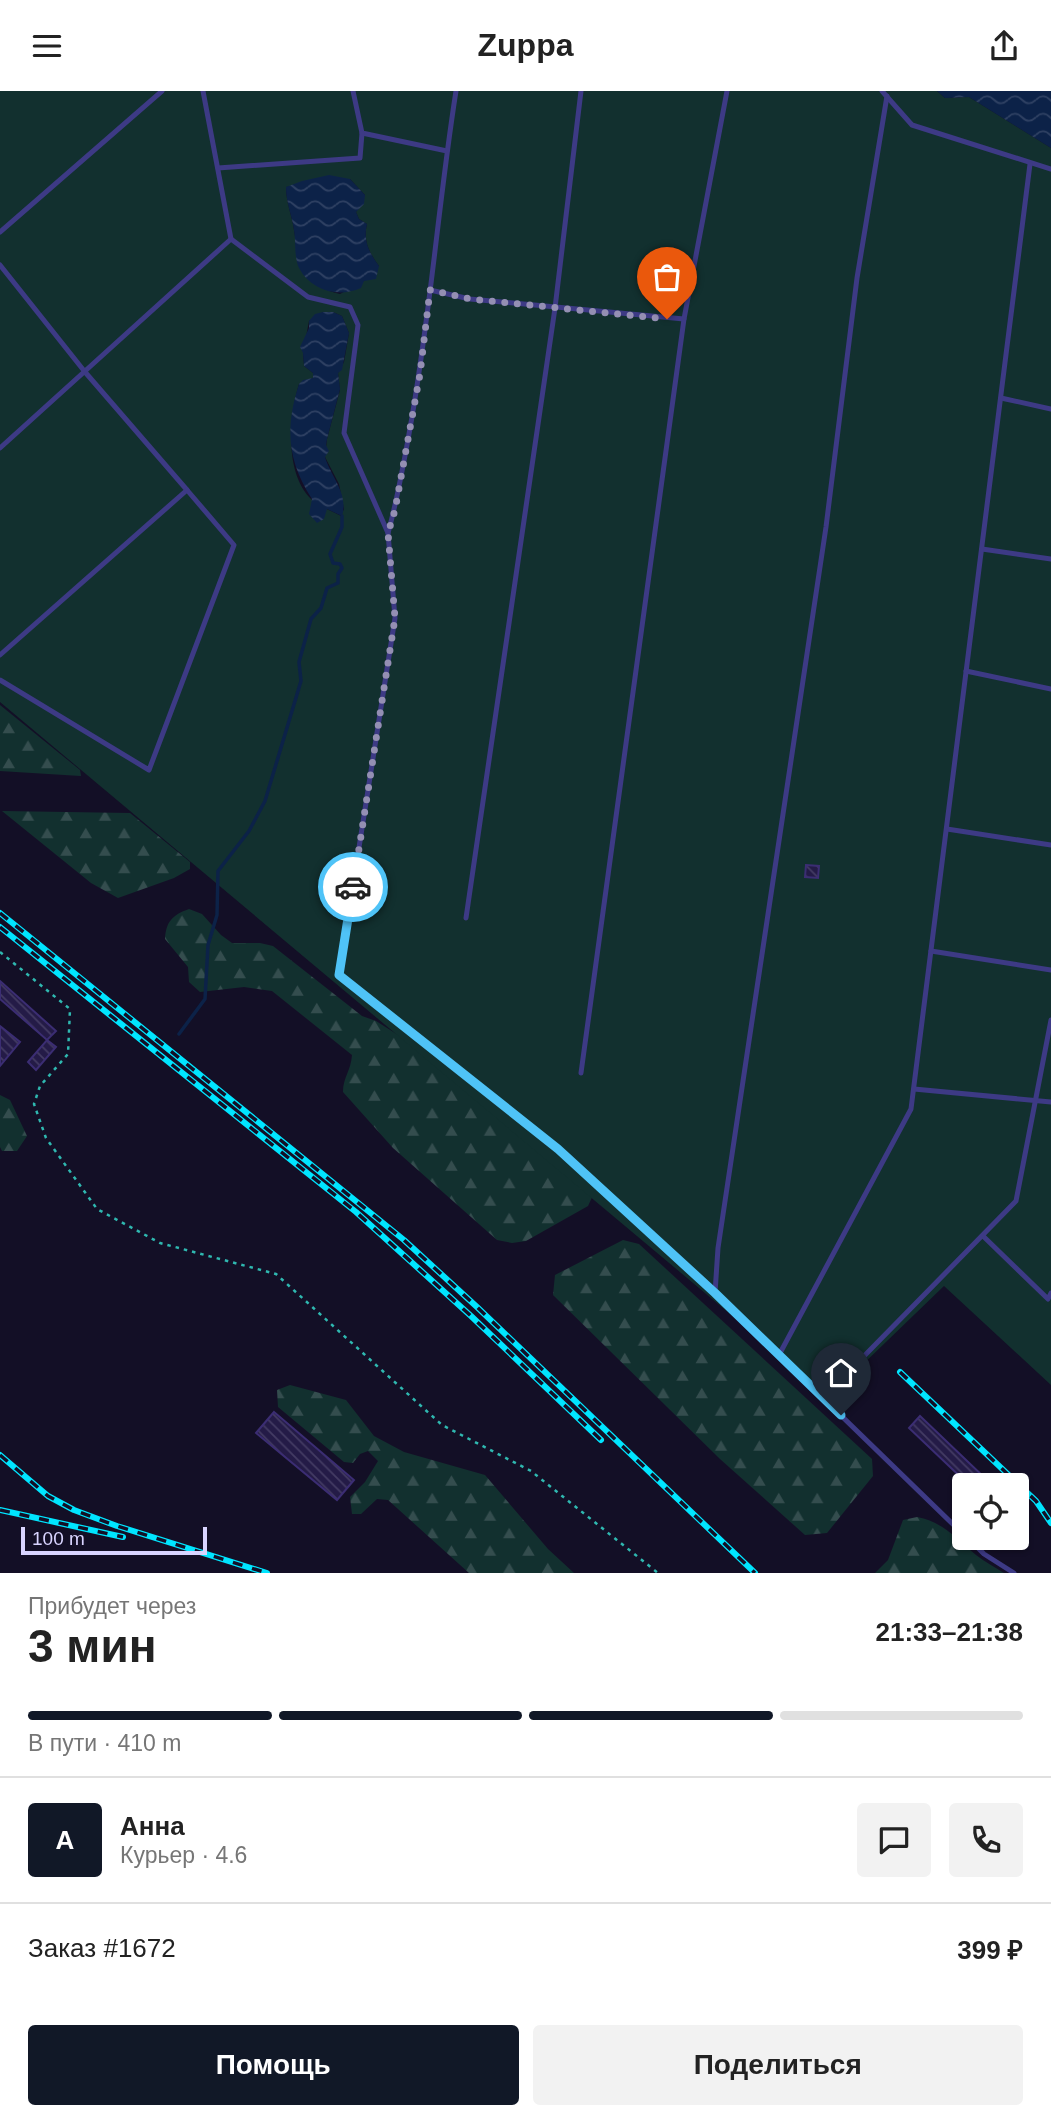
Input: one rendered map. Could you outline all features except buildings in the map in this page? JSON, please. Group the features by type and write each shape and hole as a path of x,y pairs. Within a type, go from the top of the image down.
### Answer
{"lane":[{"path":"0,232 162,91"},
{"path":"203,91 231,239 308,297 350,307 358,325 344,433 388,533 395,618 339,975 558,1149 715,1293 952,1522"},
{"path":"218,168 360,158 362,133 353,91"},
{"path":"388,533 395,510 420,374 456,91"},
{"path":"466,918 555,307 581,91"},
{"path":"581,1073 684,319 727,91"},
{"path":"885,94 912,125 1051,169"},
{"path":"715,1293 719,1248 827,527 857,278 885,94"},
{"path":"362,133 447,151"},
{"path":"779,1356 911,1109 1030,164"},
{"path":"0,448 231,239"},
{"path":"0,265 85,372 234,545 149,770 0,680"},
{"path":"430,290 470,299 684,319"},
{"path":"1001,398 1051,409"},
{"path":"0,655 187,489"},
{"path":"982,549 1051,559"},
{"path":"966,671 1051,689"},
{"path":"947,829 1051,845"},
{"path":"931,951 1051,970"},
{"path":"823,1398 1016,1201 1051,1020"},
{"path":"914,1090 1051,1102"},
{"path":"983,1236 1048,1299 1051,1293"},
{"path":"981,1550 1014,1573"}],"path":[{"path":"0,952 70,1009 68,1054 40,1086 34,1104 46,1138 97,1209 160,1243 276,1274 442,1425 531,1471 657,1573"}],"green space":[{"path":"0,91 937,91 945,98 969,97 1051,148 1051,1385 944,1286 829,1397 0,702","holes":["350,179 365,195 356,212 359,219 367,224 368,246 379,266 364,281 340,294 316,285 303,272 286,187","323,312 342,316 349,333 344,362 338,373 340,390 325,457 339,484 344,509 341,516 312,500 303,489 297,475 291,444 293,412 299,384 313,378 313,373 304,366 303,353 309,321"]},
{"path":"0,705 80,770 81,776 0,771"},
{"path":"2,811 130,813 190,862 190,869 174,878 118,898 91,883"},
{"path":"189,909 202,914 232,943 273,946 362,1016 376,1021 455,1071 594,1193 588,1206 526,1241 512,1243 497,1240 393,1148 343,1092 352,1055 272,991 244,987 200,992 189,982 188,967 165,939 171,920"},
{"path":"0,1095 10,1100 27,1136 17,1151 2,1151 0,1147"},
{"path":"623,1240 639,1244 872,1459 873,1476 827,1533 805,1535 720,1459 553,1295 555,1275"},
{"path":"290,1385 346,1400 374,1436 404,1452 485,1475 548,1549 574,1573 469,1573 388,1500 377,1499 361,1514 352,1514 350,1497 365,1482 378,1461 368,1451 360,1454 353,1463 344,1462 278,1407 277,1390"},
{"path":"917,1517 935,1523 952,1534 952,1550 970,1550 1004,1573 875,1573 888,1560 903,1520"}],"water":[{"path":"937,91 1051,91 1051,148 969,97 945,98"},
{"path":"329,175 350,179 365,195 364,204 356,212 359,219 367,224 368,246 379,266 376,279 364,281 361,288 353,291 335,292 318,287 304,276 296,259 286,187"},
{"path":"323,312 342,316 349,333 342,370 338,373 340,389 327,439 329,451 325,457 341,493 344,508 342,516 327,509 324,519 317,523 309,514 312,499 297,471 290,429 299,384 303,380 313,378 313,373 304,366 300,347 309,328 309,321 315,314"}],"waterway":[{"path":"179,1034 205,999 208,945 217,915 218,871 249,831 265,801 301,681 299,662 311,619 321,608 327,588 338,583 338,574 342,568 340,564 333,563 330,554 342,527 342,516"}],"railway":[{"path":"0,913 404,1240 755,1573"},
{"path":"0,927 356,1212 471,1316 601,1440"},
{"path":"900,1372 1036,1501 1051,1523"},
{"path":"0,1455 48,1496 74,1510 267,1573"},
{"path":"0,1510 123,1537"}],"way so far":[{"path":"353,887 395,618 388,533 395,510 420,374 430,290 470,299 667,319"}],"route":[{"path":"353,887 339,975 558,1149 715,1293 841,1415"}]}
